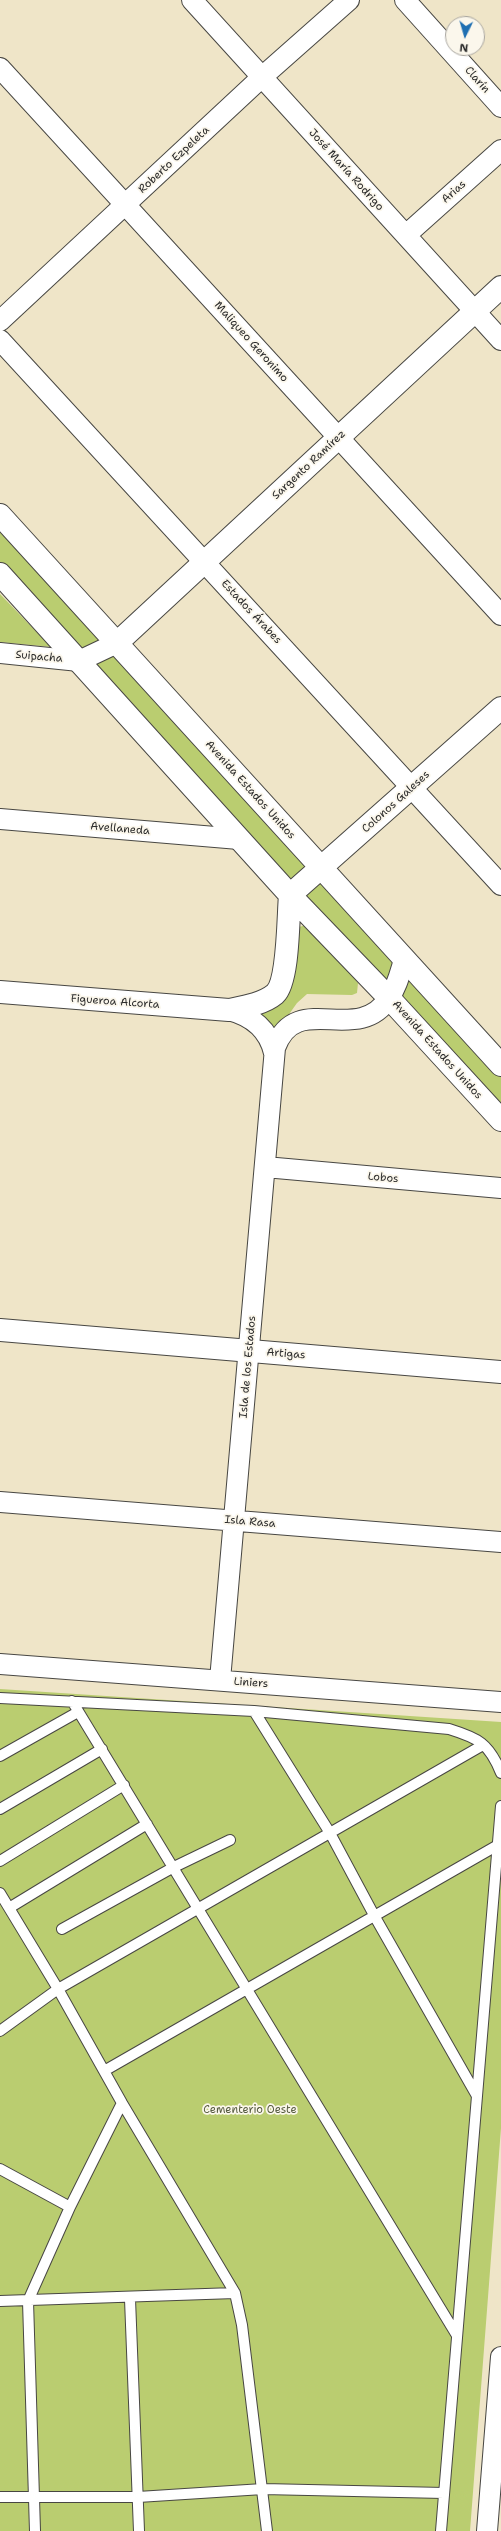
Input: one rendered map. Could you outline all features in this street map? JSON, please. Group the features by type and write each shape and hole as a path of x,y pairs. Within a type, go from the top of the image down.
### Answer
{"street":[{"name":"José María Rodrigo","path":"192,0 501,340"},
{"name":"Roberto Ezpeleta","path":"0,321 126,206 262,77 349,0"},
{"name":"Clarín","path":"405,0 501,107"},
{"name":"Maliqueo Geronimo","path":"0,68 501,615"},
{"name":"Arias","path":"406,235 501,150"},
{"name":"Sargento Ramírez","path":"118,643 204,561 501,287"},
{"name":"Estados Árabes","path":"0,340 501,885"},
{"name":"Avenida Estados Unidos","path":"0,515 501,1065"},
{"name":"Avenida Estados Unidos","path":"0,574 290,895 389,998 501,1120"},
{"path":"79,661 118,643"},
{"name":"Suipacha","path":"0,653 79,661"},
{"name":"Colonos Galeses","path":"290,895 501,708"},
{"name":"Avellaneda","path":"0,819 239,839"},
{"path":"229,1010 255,1004 274,994 279,989 282,980 290,895"},
{"path":"389,998 404,960"},
{"name":"Figueroa Alcorta","path":"0,992 229,1010"},
{"name":"Isla de los Estados","path":"220,1680 274,1053 278,1041 284,1031 295,1022 306,1018 340,1021 364,1019 378,1010 389,998"},
{"name":"Isla de los Estados","path":"229,1010 244,1015 258,1025 269,1038 274,1053"},
{"name":"Lobos","path":"265,1167 501,1188"},
{"name":"Artigas","path":"0,1330 501,1372"},
{"name":"Isla Rasa","path":"0,1502 501,1542"},
{"name":"Liniers","path":"0,1664 501,1702"},
{"path":"492,2527 501,2357"}],"lane":[{"path":"0,1698 254,1711 449,1729 475,1737 494,1757 501,1773"},
{"path":"0,1704 11,1698"},
{"path":"72,1701 199,1908 456,2334"},
{"path":"254,1711 330,1833 375,1918 477,2096"},
{"path":"0,1756 78,1712"},
{"path":"0,2031 58,1989 483,1745"},
{"path":"0,1809 102,1749"},
{"path":"0,1861 124,1785"},
{"path":"441,2531 456,2334 501,1806"},
{"path":"9,1908 147,1824"},
{"path":"62,1929 174,1867 230,1840"},
{"path":"104,2071 375,1918 498,1845"},
{"path":"0,1893 58,1989 122,2103 235,2293 242,2325 267,2531"},
{"path":"34,2531 28,2301 70,2207 122,2103"},
{"path":"0,2169 70,2207"},
{"path":"0,2302 130,2299 235,2293"},
{"path":"130,2299 138,2531"},
{"path":"0,2497 138,2497 263,2489 444,2493"}],"green space":[{"path":"0,515 501,1065 501,1120 0,574"},
{"path":"0,594 51,647 0,642"},
{"path":"306,925 311,927 358,983 357,993 352,995 307,994 297,1003 275,1034 253,1009 268,1006 282,1000 287,995 291,987 293,977 299,927"},
{"name":"Cementerio Oeste","path":"0,1689 501,1722 501,2128 470,2531 0,2531"}]}
